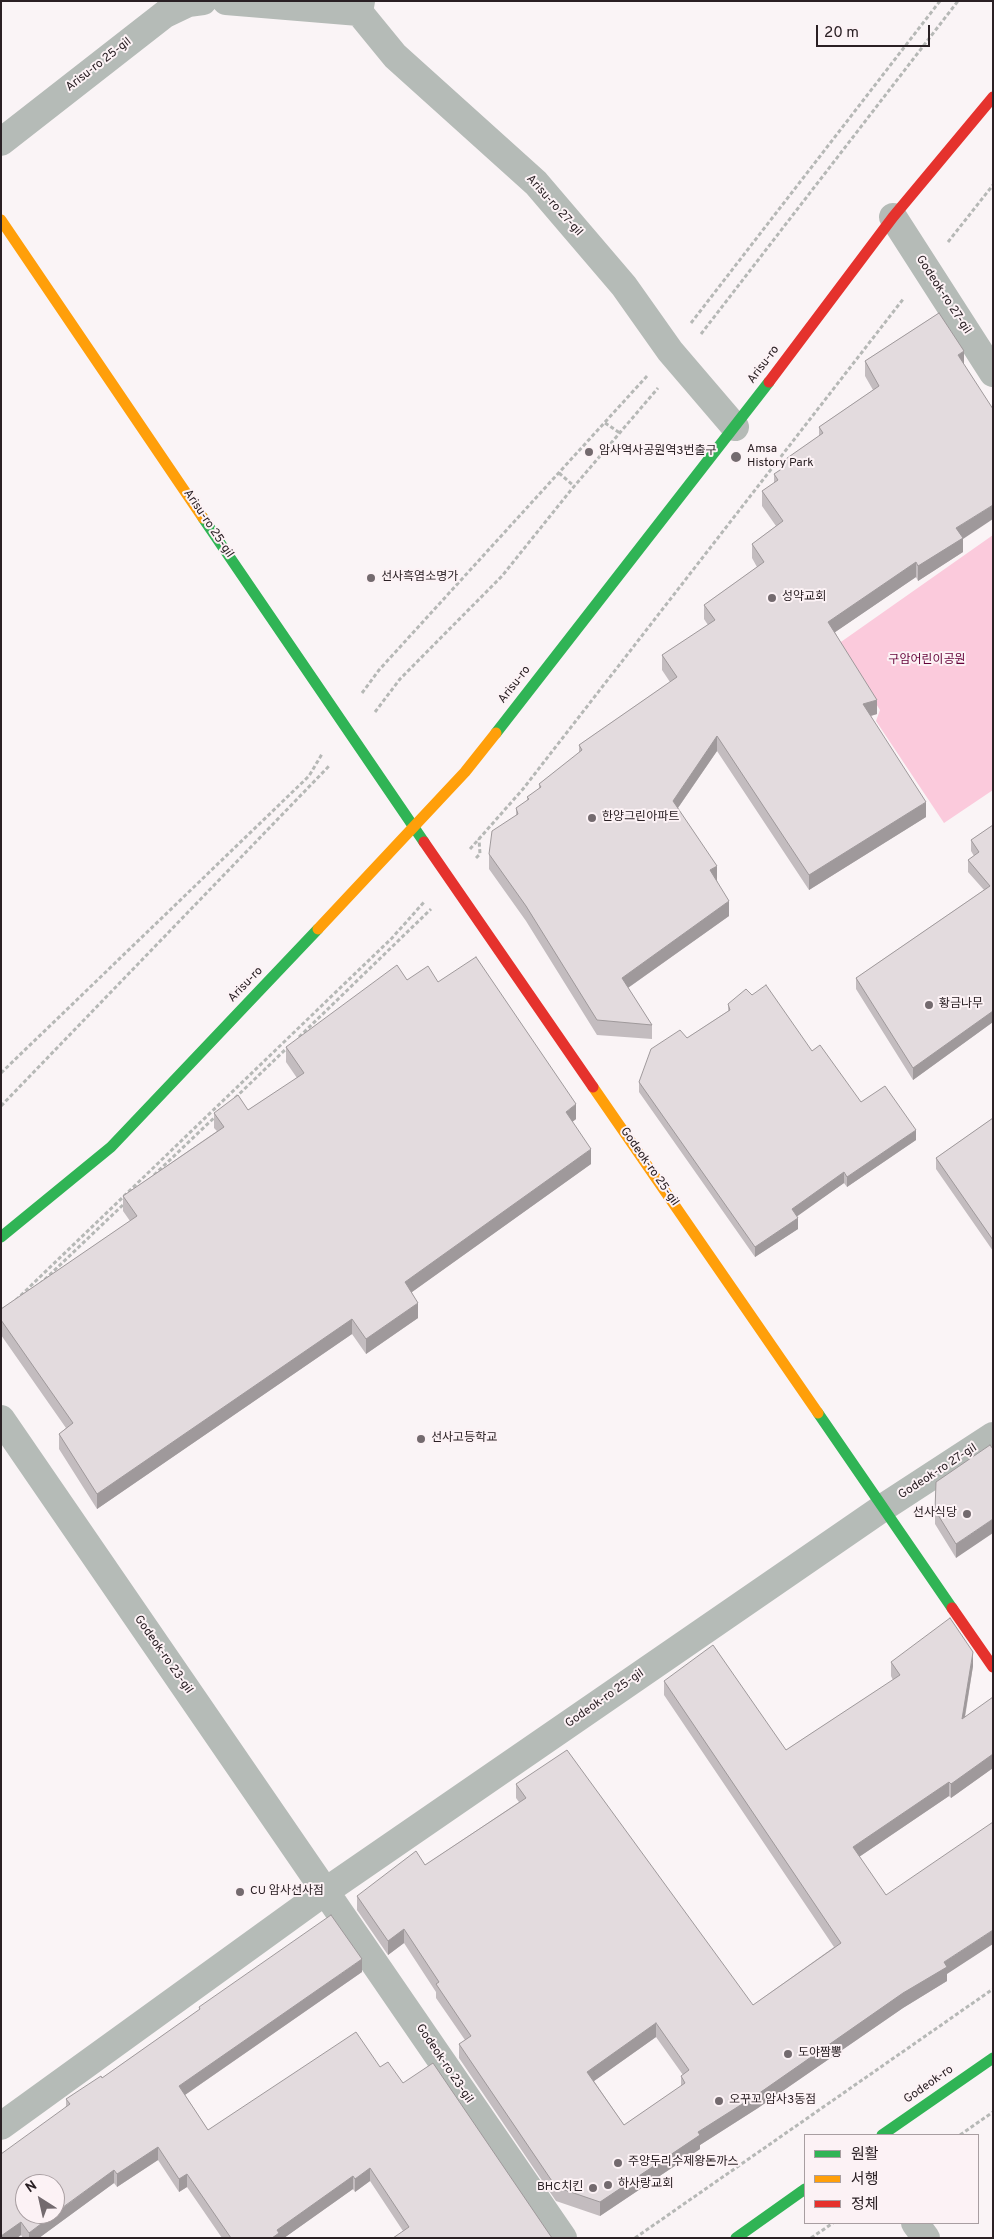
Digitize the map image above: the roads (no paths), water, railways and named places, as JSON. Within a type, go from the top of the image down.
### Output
[{"type":"street","name":"Arisu-ro 25-gil","points":[[1,142],[165,14],[188,3],[204,1]]},
{"type":"street","points":[[226,1],[360,7]]},
{"type":"street","name":"Arisu-ro 27-gil","points":[[360,7],[395,56],[536,184],[624,286],[674,356],[735,427]]},
{"type":"street","name":"Arisu-ro","points":[[1,1237],[111,1147],[415,827],[480,752],[735,427],[893,217],[993,97]]},
{"type":"street","name":"Godeok-ro 27-gil","points":[[893,217],[993,373]]},
{"type":"street","name":"Arisu-ro 25-gil","points":[[1,220],[415,827]]},
{"type":"street","name":"Godeok-ro 25-gil","points":[[415,827],[993,1667]]},
{"type":"street","name":"Godeok-ro 23-gil","points":[[1,1419],[563,2238]]},
{"type":"street","name":"Godeok-ro 27-gil","points":[[884,1507],[993,1436]]},
{"type":"street","name":"Godeok-ro 25-gil","points":[[326,1891],[884,1507]]},
{"type":"street","points":[[1,2126],[326,1891]]},
{"type":"street","name":"Godeok-ro","points":[[883,2134],[993,2058]]},
{"type":"street","points":[[736,2238],[804,2190]]},
{"type":"street","points":[[916,2224],[926,2238]]},
{"type":"place","name":"암사역사공원역3번출구","points":[[589,452]]},
{"type":"place","name":"Amsa History Park","points":[[736,457]]},
{"type":"place","name":"선사흑염소명가","points":[[371,578]]},
{"type":"place","name":"성약교회","points":[[772,598]]},
{"type":"place","name":"한양그린아파트","points":[[592,818]]},
{"type":"place","name":"황금나무","points":[[929,1005]]},
{"type":"place","name":"선사고등학교","points":[[421,1439]]},
{"type":"place","name":"선사식당","points":[[967,1514]]},
{"type":"place","name":"CU 암사선사점","points":[[240,1892]]},
{"type":"place","name":"도야짬뽕","points":[[788,2054]]},
{"type":"place","name":"오꾸꼬 암사3동점","points":[[719,2101]]},
{"type":"place","name":"주양두리수제왕돈까스","points":[[618,2163]]},
{"type":"place","name":"하사랑교회","points":[[608,2185]]},
{"type":"place","name":"BHC치킨","points":[[593,2188]]},
{"type":"park label","name":"구암어린이공원","points":[[927,661]]}]
